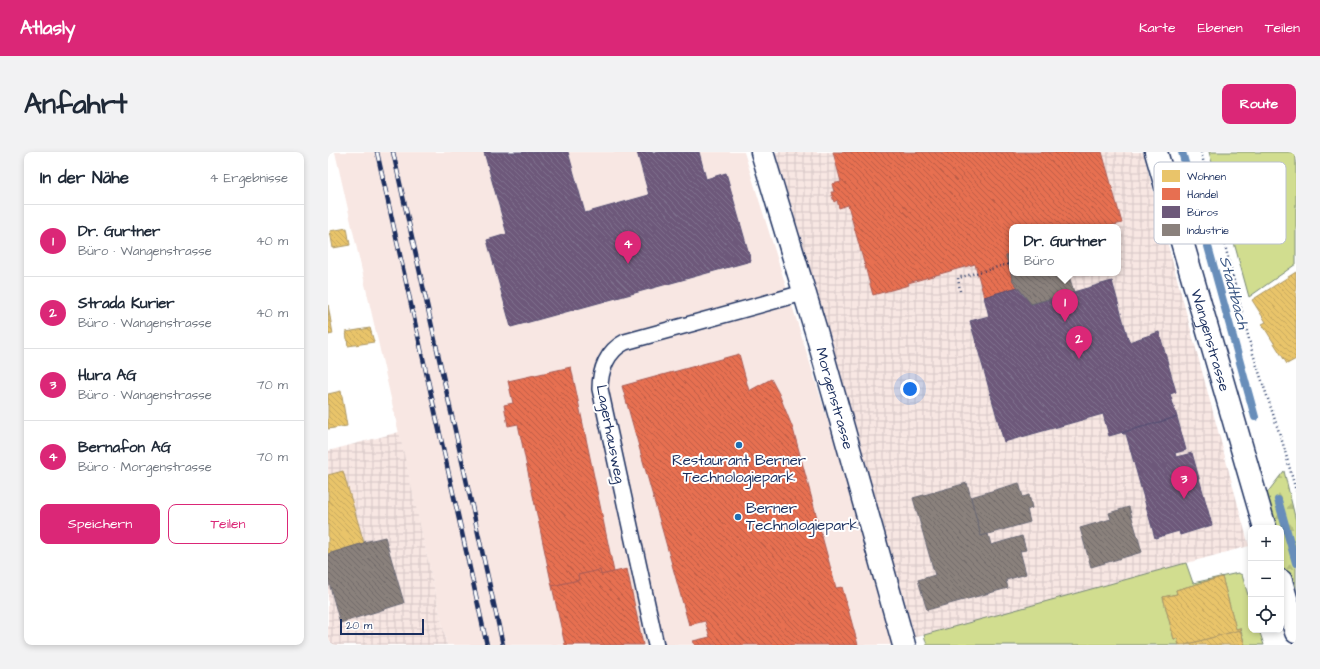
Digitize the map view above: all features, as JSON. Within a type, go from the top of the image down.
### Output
[{"type":"street","name":"Morgenstrasse","points":[[762,152],[816,331],[904,645]]},
{"type":"street","name":"Wangenstrasse","points":[[1156,152],[1159,162]]},
{"type":"street","name":"Wangenstrasse","points":[[1183,244],[1264,525]]},
{"type":"street","points":[[1284,591],[1296,632]]},
{"type":"lane","name":"Lagerhausweg","points":[[656,645],[600,389],[600,379],[606,361],[617,346],[624,342],[803,292]]},
{"type":"path","points":[[1201,152],[1204,162]]},
{"type":"path","points":[[1225,244],[1252,351],[1283,444],[1296,491]]},
{"type":"path","points":[[960,291],[958,278],[1009,264]]},
{"type":"shaded area","points":[[335,152],[744,152],[898,645],[447,645]]},
{"type":"shaded area","points":[[773,152],[1143,152],[1154,193],[1154,244],[1168,244],[1248,546],[910,639]]},
{"type":"shaded area","points":[[399,432],[447,645],[328,645],[328,451]]},
{"type":"green space","points":[[1209,152],[1296,152],[1296,264],[1249,297],[1234,244],[1286,244],[1286,162],[1212,162]]},
{"type":"green space","points":[[1284,471],[1296,521],[1296,617],[1284,579],[1284,525],[1267,525],[1260,502]]},
{"type":"green space","points":[[1186,563],[1193,583],[1238,573],[1242,575],[1248,595],[1248,633],[1260,633],[1264,645],[1245,645],[1240,628],[1236,629],[1222,577],[1176,590],[1177,594],[1163,597],[1174,639],[1177,638],[1179,645],[927,645],[924,635]]},
{"type":"building: Wohnen","points":[[347,228],[350,245],[333,248],[330,231]]},
{"type":"building: Wohnen","points":[[1296,272],[1296,359],[1287,364],[1262,324],[1266,322],[1252,300]]},
{"type":"building: Wohnen","points":[[328,305],[333,334],[328,335]]},
{"type":"building: Wohnen","points":[[370,328],[374,342],[348,346],[346,332]]},
{"type":"building: Wohnen","points":[[341,391],[347,426],[328,429],[328,394]]},
{"type":"building: Wohnen","points":[[343,471],[364,543],[328,554],[328,475]]},
{"type":"building: Wohnen","points":[[1222,577],[1236,629],[1240,628],[1240,630],[1185,645],[1179,645],[1177,638],[1174,639],[1163,597],[1177,594],[1176,590]]},
{"type":"building: Wohnen","points":[[1240,630],[1245,645],[1185,645]]},
{"type":"building: Handel","points":[[833,152],[1102,152],[1122,223],[1009,224],[1009,255],[1006,256],[1009,267],[1009,276],[1012,276],[1013,281],[1018,287],[984,297],[975,264],[908,283],[909,285],[873,295],[848,205],[839,208],[837,200],[834,202],[831,192],[834,192],[832,184],[841,182]]},
{"type":"building: Handel","name":"Berner Technologiepark","points":[[739,354],[749,391],[771,379],[779,394],[793,429],[836,588],[842,587],[858,645],[695,645],[693,641],[710,637],[705,621],[689,625],[622,386]]},
{"type":"building: Handel","points":[[571,367],[614,572],[601,575],[600,570],[578,575],[579,580],[552,586],[518,424],[508,426],[504,405],[513,403],[508,381]]},
{"type":"building: Handel","points":[[627,569],[643,645],[565,645],[552,586],[579,580],[578,575],[600,570],[601,575]]},
{"type":"building: Büros","points":[[484,152],[568,152],[585,213],[649,195],[637,152],[699,152],[706,179],[726,173],[751,261],[511,327],[487,240],[507,234]]},
{"type":"building: Büros","points":[[1112,281],[1129,342],[1159,332],[1176,392],[1170,394],[1177,417],[1109,436],[1103,414],[1004,442],[970,321],[989,316],[984,297],[1018,287],[1031,304]]},
{"type":"building: Büros","points":[[1177,417],[1186,450],[1175,453],[1176,457],[1192,453],[1212,525],[1180,535],[1179,531],[1155,538],[1126,434],[1122,433]]},
{"type":"building: Industrie","points":[[1009,255],[1009,267],[1006,256]]},
{"type":"building: Industrie","points":[[1012,276],[1069,276],[1074,292],[1031,304],[1013,281]]},
{"type":"building: Industrie","points":[[967,483],[981,536],[988,534],[991,545],[1022,536],[1026,550],[1020,551],[1026,574],[1006,580],[1008,588],[927,610],[918,580],[935,575],[913,498]]},
{"type":"building: Industrie","points":[[1019,483],[1023,497],[1029,495],[1032,508],[1027,510],[1030,522],[981,536],[971,497]]},
{"type":"building: Industrie","points":[[1129,507],[1142,552],[1091,567],[1080,528],[1111,519],[1109,513]]},
{"type":"building: Industrie","points":[[385,537],[404,603],[340,623],[328,579],[328,554],[364,542]]},
{"type":"waterway","name":"Stadtbach","points":[[1182,152],[1185,162]]},
{"type":"waterway","name":"Stadtbach","points":[[1207,244],[1255,417]]},
{"type":"waterway","name":"Stadtbach","points":[[1278,500],[1296,563]]},
{"type":"railway","points":[[377,152],[487,645]]},
{"type":"railway","points":[[393,152],[503,645]]},
{"type":"place","name":"Bernafon AG","points":[[628,264]]},
{"type":"place","name":"Dr. Gurtner","points":[[1065,322]]},
{"type":"place","name":"Strada Kurier","points":[[1079,359]]},
{"type":"place","name":"Restaurant Berner Technologiepark","points":[[739,445]]},
{"type":"place","name":"Hura AG","points":[[1184,499]]},
{"type":"place","name":"Berner Technologiepark","points":[[738,517]]}]
